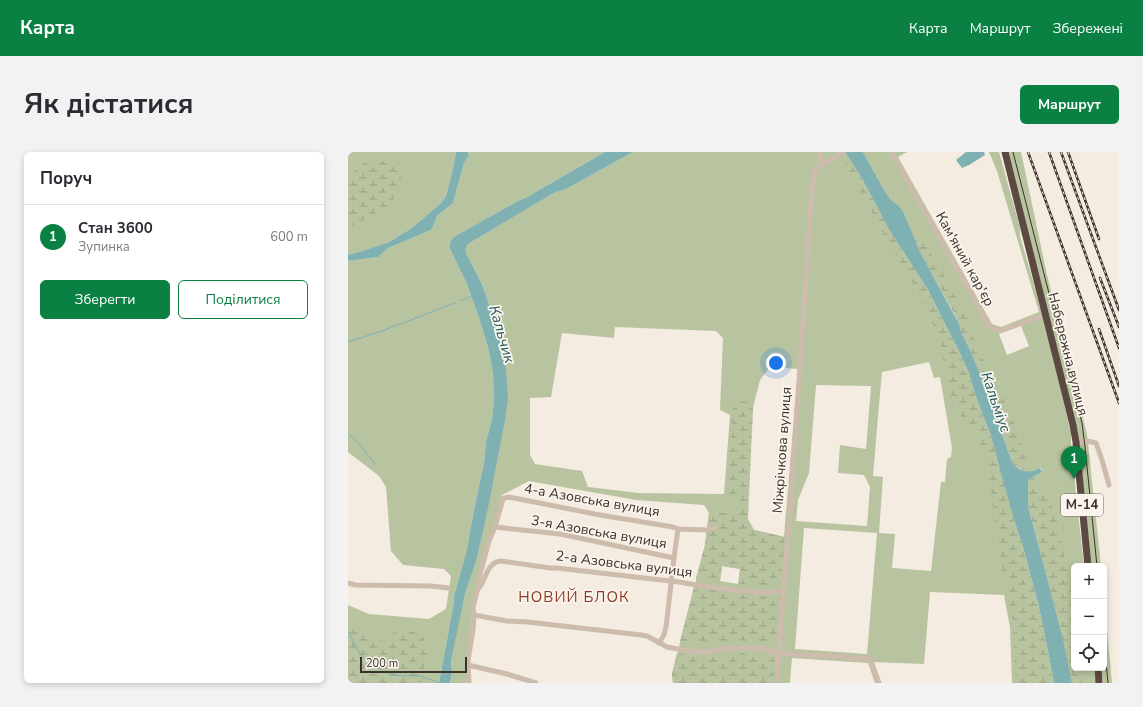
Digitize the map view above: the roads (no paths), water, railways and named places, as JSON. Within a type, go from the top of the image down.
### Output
[{"type":"highway","name":"Набережна вулиця","points":[[1005,152],[1076,442],[1088,563]]},
{"type":"highway","points":[[1098,671],[1100,683]]},
{"type":"street","points":[[819,152],[822,164],[843,152]]},
{"type":"street","name":"Кам'яний кар'єр","points":[[891,152],[991,328],[999,331],[1045,315]]},
{"type":"street","name":"Міжрічкова вулиця","points":[[776,683],[789,528],[812,188],[815,169],[822,164]]},
{"type":"street","points":[[1076,442],[1096,443],[1109,485]]},
{"type":"street","name":"4-а Азовська вулиця","points":[[495,527],[503,499],[506,497],[678,529],[707,530],[716,527]]},
{"type":"street","points":[[469,683],[468,651],[473,630],[473,607],[489,541],[495,527]]},
{"type":"street","name":"3-я Азовська вулиця","points":[[495,527],[560,534],[674,558],[666,627],[664,635],[659,643]]},
{"type":"street","points":[[674,558],[678,529]]},
{"type":"street","name":"2-а Азовська вулиця","points":[[478,588],[490,566],[494,562],[499,561],[756,592],[783,592]]},
{"type":"street","points":[[348,583],[355,585],[431,586],[448,588]]},
{"type":"street","points":[[474,615],[507,621],[641,635],[647,636],[667,647],[697,651],[740,647],[760,648],[778,653],[870,659],[879,683]]},
{"type":"street","points":[[468,665],[507,674],[536,683]]},
{"type":"water","points":[[456,152],[468,152],[469,155],[464,163],[453,203],[437,216],[431,230],[388,248],[378,257],[348,261],[348,255],[389,242],[412,228],[441,203],[446,196]]},
{"type":"water","points":[[605,152],[633,152],[568,188],[554,193],[471,242],[466,247],[466,253],[482,284],[497,328],[506,370],[508,398],[486,519],[476,562],[465,594],[451,661],[452,672],[450,683],[439,683],[454,596],[467,549],[484,463],[486,442],[492,419],[494,400],[493,374],[489,351],[467,284],[450,249],[450,244],[453,238],[459,234]]},
{"type":"water","points":[[845,152],[863,152],[891,200],[903,211],[920,252],[958,322],[988,393],[1013,465],[1030,472],[1040,468],[1042,472],[1028,480],[1028,506],[1063,639],[1072,683],[1054,683],[1038,603],[1025,554],[990,433],[976,397],[969,373],[928,290],[889,229],[860,175]]},
{"type":"water","points":[[966,152],[984,152],[985,155],[962,168],[956,160]]},
{"type":"waterway","points":[[460,301],[472,296]]},
{"type":"waterway","points":[[348,342],[382,331],[455,303]]},
{"type":"waterway","points":[[348,433],[375,464]]},
{"type":"waterway","points":[[348,631],[357,649],[368,662],[377,668],[393,674],[419,676],[440,683]]},
{"type":"tram line","points":[[1013,152],[1082,423],[1097,563]]},
{"type":"tram line","points":[[1107,671],[1108,683]]},
{"type":"railway","points":[[1028,152],[1119,403]]},
{"type":"railway","points":[[1049,152],[1119,348]]},
{"type":"railway","points":[[1061,152],[1119,310]]},
{"type":"railway","points":[[1068,152],[1099,239]]},
{"type":"railway","points":[[1100,278],[1119,327]]},
{"type":"railway","points":[[1099,329],[1119,386]]},
{"type":"place","name":"Стан 3600","points":[[1074,479]]},
{"type":"district","name":"НОВИЙ БЛОК","points":[[574,597]]},
{"type":"water label","name":"Кальчик","points":[[502,334]]},
{"type":"water label","name":"Кальміус","points":[[996,402]]}]
